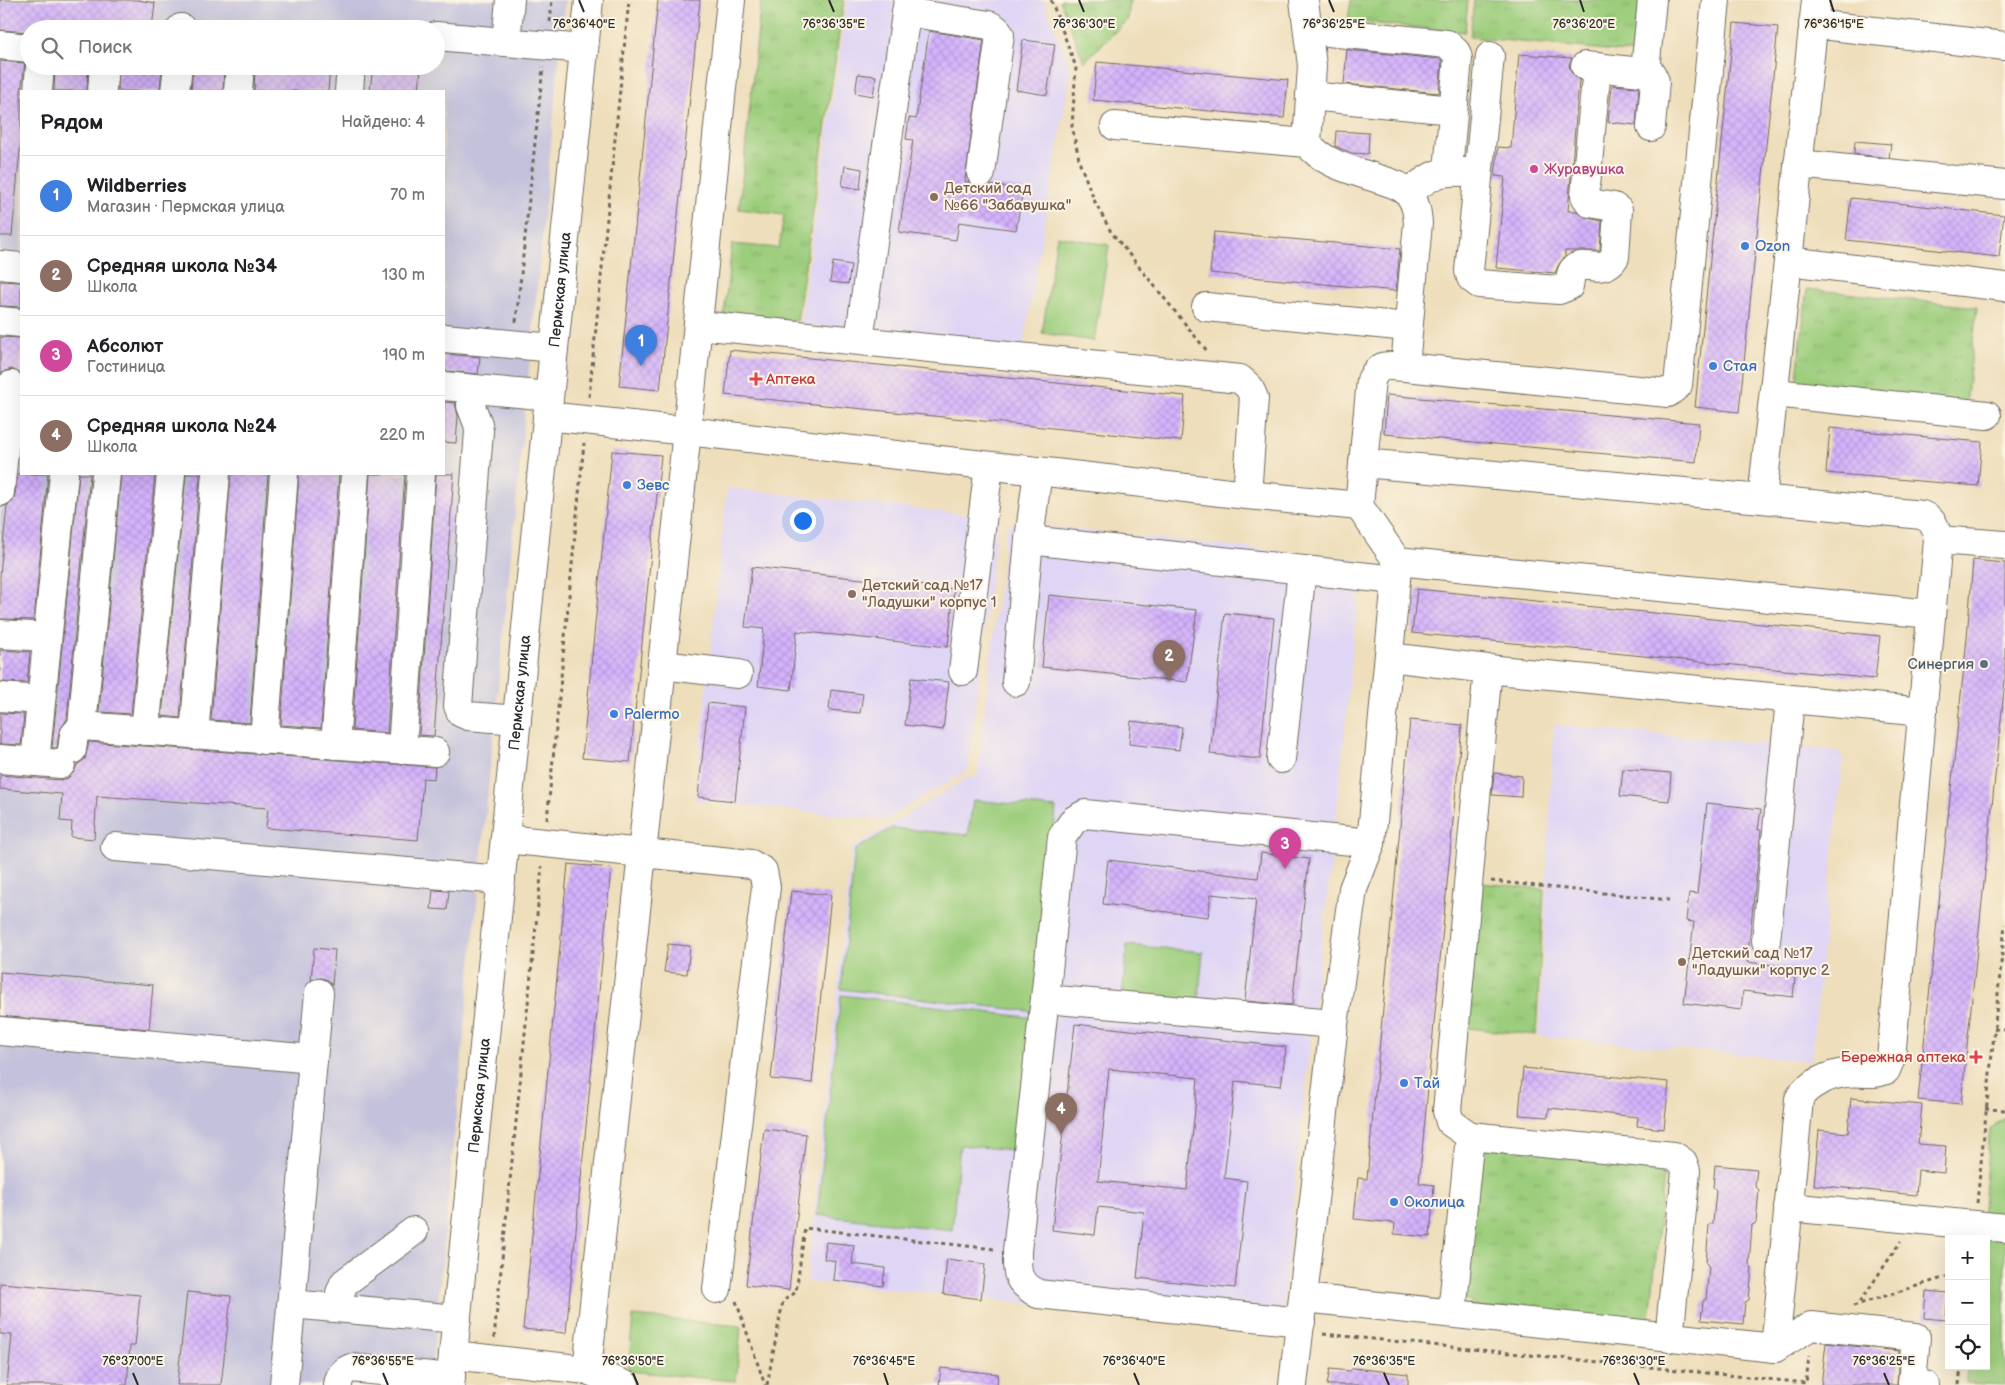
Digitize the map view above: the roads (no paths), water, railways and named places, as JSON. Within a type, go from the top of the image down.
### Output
[{"type":"street","points":[[506,42],[510,0]]},
{"type":"street","name":"Пермская улица","points":[[451,1373],[588,0]]},
{"type":"street","points":[[587,1370],[731,0]]},
{"type":"street","points":[[1304,0],[1312,66],[1306,128],[1307,143],[1314,152],[1326,160],[1395,184],[1408,193],[1416,208],[1418,223],[1405,367]]},
{"type":"street","points":[[1645,72],[1652,0]]},
{"type":"street","points":[[1293,1385],[1334,1024],[1353,889],[1371,843],[1396,570],[1359,506],[1371,380],[1375,370],[1384,366],[1668,393],[1678,385],[1716,0]]},
{"type":"street","points":[[858,340],[907,6],[989,25],[996,29],[1000,35],[981,173]]},
{"type":"street","points":[[1762,499],[1815,12],[2005,46]]},
{"type":"street","points":[[1308,30],[1447,44],[1451,46],[1458,58],[1448,170]]},
{"type":"street","points":[[445,37],[584,49]]},
{"type":"street","points":[[0,45],[20,47]]},
{"type":"street","points":[[1490,56],[1469,271],[1470,278],[1474,282],[1479,284],[1559,290],[1569,286],[1571,274],[1577,267],[1603,267],[1612,262],[1615,257],[1618,210],[1614,207],[1590,203],[1585,196],[1591,67],[1651,74],[1655,81],[1651,127]]},
{"type":"street","points":[[38,90],[39,75]]},
{"type":"street","points":[[102,90],[103,75]]},
{"type":"street","points":[[175,90],[177,75]]},
{"type":"street","points":[[238,90],[239,75]]},
{"type":"street","points":[[349,90],[350,75]]},
{"type":"street","points":[[1310,96],[1453,110]]},
{"type":"street","points":[[1115,126],[1307,143]]},
{"type":"street","points":[[1798,164],[2005,185]]},
{"type":"street","points":[[1408,193],[1431,176],[1448,170],[1479,173]]},
{"type":"street","points":[[1788,261],[2005,287]]},
{"type":"street","points":[[0,265],[20,267]]},
{"type":"street","points":[[1206,307],[1408,327]]},
{"type":"street","points":[[0,321],[20,323]]},
{"type":"street","points":[[698,325],[1240,380],[1249,387],[1254,398],[1247,495]]},
{"type":"street","points":[[445,338],[554,348]]},
{"type":"street","points":[[0,492],[11,385]]},
{"type":"street","points":[[445,386],[471,388],[548,406],[586,420],[1359,506]]},
{"type":"street","points":[[471,388],[471,406],[479,431],[458,706],[461,712],[468,716],[517,720]]},
{"type":"street","points":[[1774,393],[1987,415]]},
{"type":"street","points":[[1363,463],[1922,515],[1929,518],[1937,530],[1938,540],[1891,1058],[1886,1070],[1875,1074],[1847,1072],[1837,1074],[1808,1087],[1802,1092],[1799,1100],[1775,1348]]},
{"type":"street","points":[[963,671],[989,466]]},
{"type":"street","points":[[1016,682],[1029,540],[1038,471]]},
{"type":"street","points":[[63,750],[41,700],[64,475]]},
{"type":"street","points":[[63,750],[106,475]]},
{"type":"street","points":[[146,731],[171,475]]},
{"type":"street","points":[[194,735],[216,475]]},
{"type":"street","points":[[264,740],[284,475]]},
{"type":"street","points":[[335,745],[355,475]]},
{"type":"street","points":[[402,749],[421,475]]},
{"type":"street","points":[[1029,540],[1302,570],[1396,570],[1931,614]]},
{"type":"street","points":[[1938,540],[2005,545]]},
{"type":"street","points":[[1281,758],[1302,570]]},
{"type":"street","points":[[0,634],[47,637]]},
{"type":"street","points":[[1389,657],[1488,669],[1923,712]]},
{"type":"street","points":[[662,665],[738,674]]},
{"type":"street","points":[[1488,669],[1447,1111],[1450,1122],[1470,1136],[1674,1156],[1683,1162],[1686,1170],[1668,1338]]},
{"type":"street","points":[[0,696],[41,700]]},
{"type":"street","points":[[1766,941],[1790,700]]},
{"type":"street","points":[[0,759],[63,750],[146,731],[435,752]]},
{"type":"street","points":[[1371,843],[1085,814],[1074,820],[1062,837],[1017,1251],[1017,1270],[1024,1285],[1038,1294],[1301,1317],[1452,1313],[1668,1338],[1775,1348],[1811,1326],[1916,1337],[1912,1383],[1925,1385]]},
{"type":"street","points":[[505,839],[751,864],[763,871],[766,887],[717,1289]]},
{"type":"street","points":[[115,847],[501,880]]},
{"type":"street","points":[[284,1385],[319,994]]},
{"type":"street","points":[[1045,999],[1334,1024]]},
{"type":"street","points":[[0,1031],[313,1059]]},
{"type":"street","points":[[1452,1313],[1470,1136]]},
{"type":"street","points":[[1788,1207],[2005,1228]]},
{"type":"street","points":[[338,1308],[340,1292],[344,1284],[414,1231]]},
{"type":"street","points":[[291,1304],[457,1320]]},
{"type":"street","points":[[338,1385],[340,1376],[344,1371],[351,1368],[378,1378],[451,1373],[492,1359],[587,1370],[626,1385]]},
{"type":"place","name":"Журавушка","points":[[1534,169]]},
{"type":"place","name":"Детский сад №66 \"Забавушка\"","points":[[934,197]]},
{"type":"place","name":"Ozon","points":[[1745,246]]},
{"type":"place","name":"Wildberries","points":[[641,366]]},
{"type":"place","name":"Стая","points":[[1713,366]]},
{"type":"place","name":"Аптека","points":[[756,379]]},
{"type":"place","name":"Зевс","points":[[627,485]]},
{"type":"place","name":"Детский сад №17 \"Ладушки\" корпус 1","points":[[852,594]]},
{"type":"place","name":"Синергия","points":[[1984,664]]},
{"type":"place","name":"Средняя школа №34","points":[[1169,681]]},
{"type":"place","name":"Palermo","points":[[614,714]]},
{"type":"place","name":"Абсолют","points":[[1285,869]]},
{"type":"place","name":"Детский сад №17 \"Ладушки\" корпус 2","points":[[1682,962]]},
{"type":"place","name":"Бережная аптека","points":[[1976,1057]]},
{"type":"place","name":"Тай","points":[[1404,1083]]},
{"type":"place","name":"Средняя школа №24","points":[[1061,1134]]},
{"type":"place","name":"Околица","points":[[1394,1202]]}]
